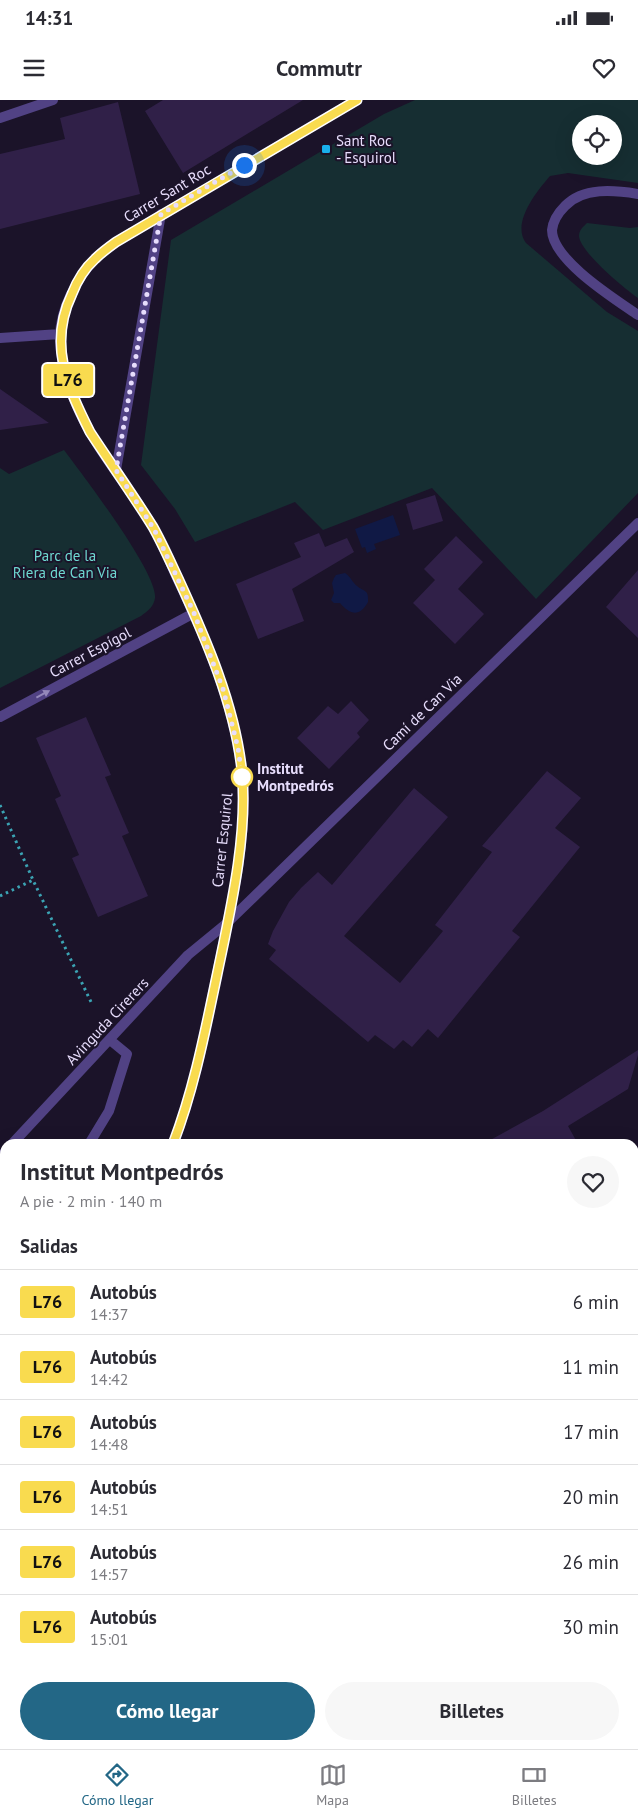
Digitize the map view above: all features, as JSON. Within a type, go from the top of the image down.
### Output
[{"type":"street","points":[[0,118],[53,100]]},
{"type":"street","name":"Carrer Sant Roc","points":[[60,334],[66,306],[77,282],[94,259],[116,242],[161,214],[357,100]]},
{"type":"street","points":[[638,194],[612,191],[584,194],[571,200],[563,208],[556,218],[552,230],[555,243],[566,258],[600,288],[638,315]]},
{"type":"street","points":[[116,470],[161,214]]},
{"type":"street","points":[[0,338],[60,334]]},
{"type":"street","name":"Carrer Esquirol","points":[[60,334],[64,371],[74,400],[90,432],[154,529],[194,613],[223,689],[238,748],[242,773],[243,811],[240,845],[227,923],[195,1078],[175,1139]]},
{"type":"street","name":"Camí de Can Via","points":[[227,923],[638,523]]},
{"type":"street","name":"Carrer Espígol","points":[[0,717],[194,613]]},
{"type":"street","name":"Avinguda Cirerers","points":[[17,1139],[188,955],[227,923]]},
{"type":"street","points":[[93,1139],[108,1111],[127,1054],[110,1040]]},
{"type":"path","points":[[0,805],[91,1002]]},
{"type":"path","points":[[0,896],[33,880]]},
{"type":"green space","points":[[415,100],[638,100],[638,183],[568,173],[550,176],[528,208],[522,226],[522,235],[526,243],[607,312],[638,331],[638,493],[536,599],[432,488],[323,530],[295,502],[195,542],[175,509],[141,465],[171,240],[384,114]]},
{"type":"green space","points":[[587,223],[630,228],[638,227],[638,298],[604,270],[581,243],[580,230]]},
{"type":"green space","name":"Parc de la Riera de Can Via","points":[[64,450],[117,524],[145,568],[153,585],[155,598],[150,608],[141,616],[0,688],[0,468],[9,474]]},
{"type":"shaded area","points":[[393,515],[400,535],[374,544],[376,549],[367,553],[365,547],[362,548],[355,529]]},
{"type":"shaded area","points":[[345,573],[355,584],[366,591],[368,595],[368,602],[365,607],[355,613],[347,610],[340,603],[334,603],[331,600],[334,593],[332,583],[334,578],[336,575]]},
{"type":"building","points":[[163,100],[303,100],[183,173],[145,111]]},
{"type":"building","points":[[118,102],[140,194],[0,229],[0,154],[65,139],[60,118]]},
{"type":"building","points":[[0,389],[49,423],[0,430]]},
{"type":"building","points":[[435,495],[443,521],[413,530],[406,504]]},
{"type":"building","points":[[319,533],[325,547],[347,538],[354,552],[292,589],[304,621],[258,639],[236,584],[301,557],[294,543]]},
{"type":"building","points":[[456,536],[483,562],[458,589],[484,614],[455,644],[413,603],[435,580],[424,569]]},
{"type":"building","points":[[638,570],[638,638],[606,607]]},
{"type":"building","points":[[351,701],[369,720],[357,733],[360,737],[329,769],[297,738],[328,706],[338,714]]},
{"type":"building","points":[[86,717],[111,775],[105,777],[129,833],[122,836],[148,896],[98,917],[72,858],[79,855],[55,799],[61,796],[36,738]]},
{"type":"building","points":[[547,771],[581,798],[555,828],[580,847],[512,931],[520,937],[438,1038],[428,1029],[412,1047],[403,1040],[394,1049],[375,1035],[368,1042],[269,959],[276,950],[268,944],[289,902],[318,872],[332,885],[414,788],[448,817],[344,936],[400,983],[443,931],[435,925],[492,852],[482,846]]},
{"type":"building","points":[[638,1050],[628,1089],[568,1126],[575,1139],[492,1139],[543,1111]]},
{"type":"bus line","name":"L76","points":[[175,1139],[195,1078],[225,937],[238,862],[243,811],[242,773],[232,720],[223,689],[194,613],[154,529],[90,432],[74,400],[64,371],[60,334],[66,306],[77,282],[94,259],[116,242],[161,214],[357,100]]},
{"type":"place","name":"Sant Roc - Esquirol","points":[[326,149]]},
{"type":"place","name":"Institut Montpedrós","points":[[242,777]]},
{"type":"route","points":[[242,777],[232,720],[223,689],[194,613],[154,529],[116,470],[161,214],[244,165]]}]
